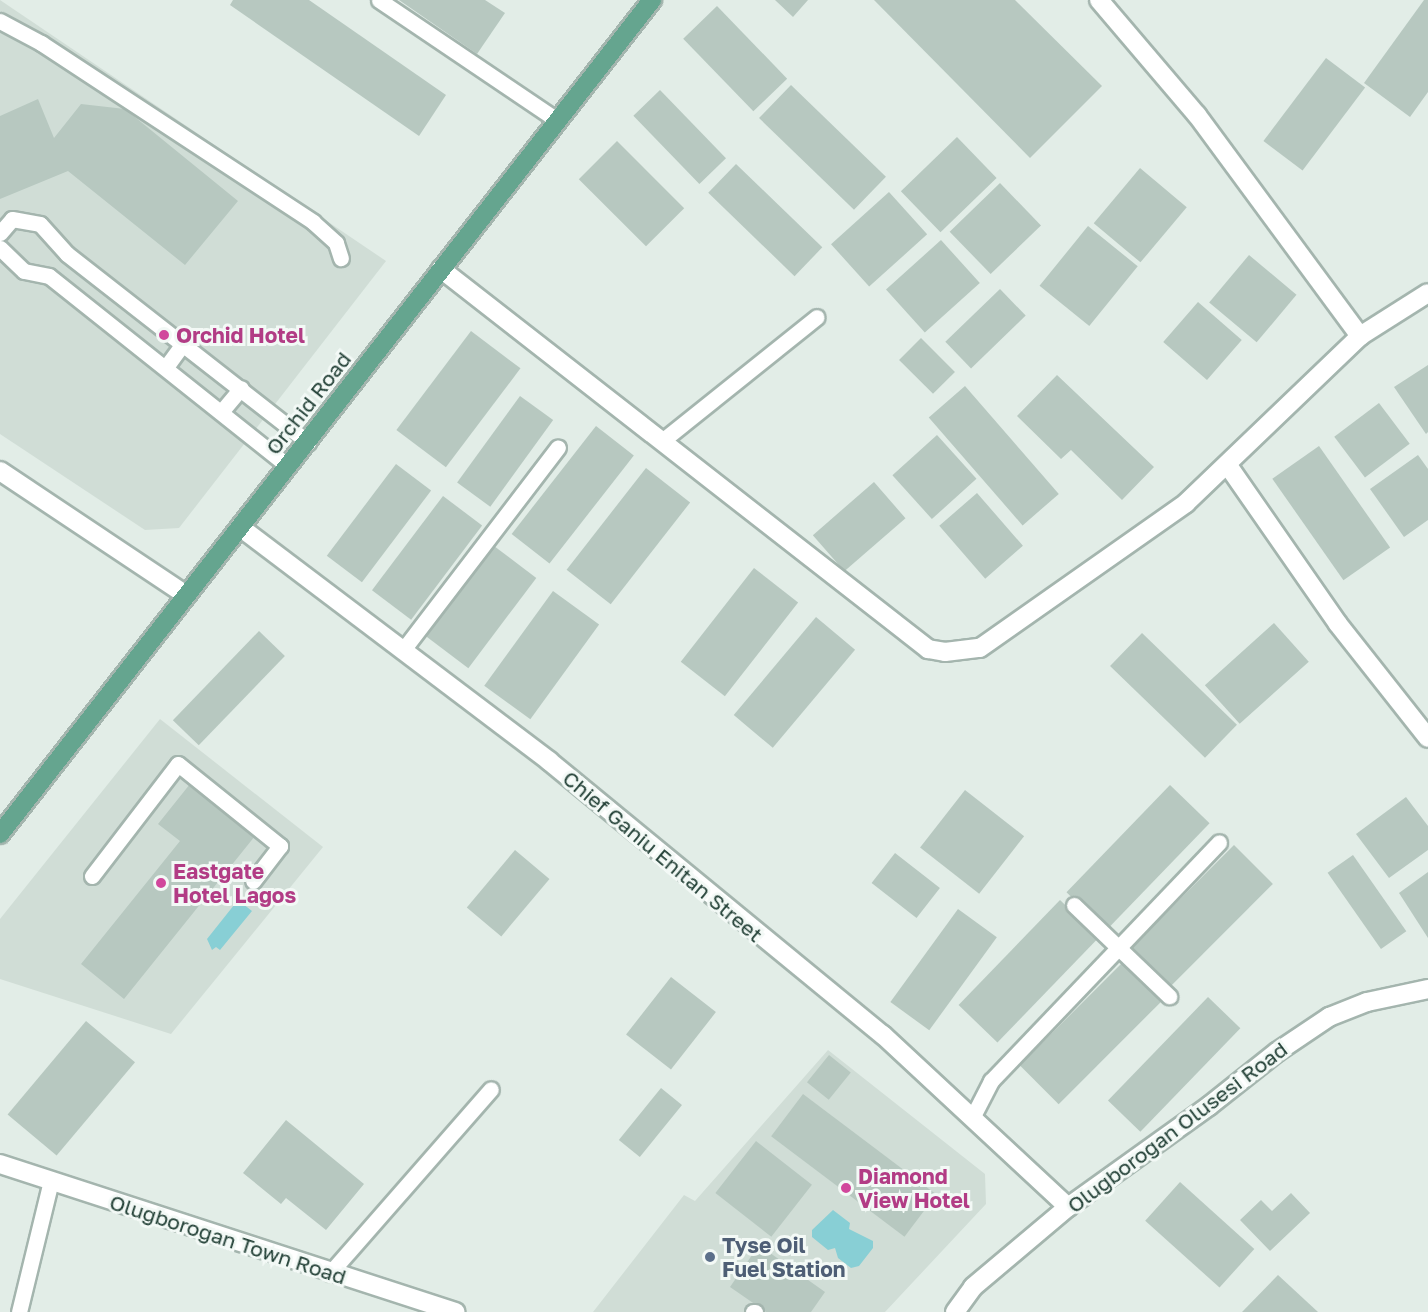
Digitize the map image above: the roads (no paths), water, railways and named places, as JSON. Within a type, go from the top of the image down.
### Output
[{"type":"main road","name":"Orchid Road","points":[[0,834],[652,0]]},
{"type":"street","points":[[1099,0],[1197,115],[1360,336]]},
{"type":"street","points":[[441,269],[928,649],[945,652],[980,648],[1186,503],[1229,466],[1360,336],[1428,292]]},
{"type":"street","points":[[1229,466],[1338,624],[1428,738]]},
{"type":"street","points":[[0,471],[186,594]]},
{"type":"street","name":"Chief Ganiu Enitan Street","points":[[240,527],[549,761],[883,1035],[1068,1207]]},
{"type":"street","name":"Olugborogan Olusesi Road","points":[[954,1312],[973,1287],[1068,1207],[1329,1017],[1367,1002],[1428,989]]},
{"type":"street","name":"Olugborogan Town Road","points":[[0,1164],[330,1273],[456,1312]]},
{"type":"lane","points":[[379,0],[557,120]]},
{"type":"lane","points":[[0,21],[41,43],[320,227],[341,249],[341,258]]},
{"type":"lane","points":[[0,233],[12,219],[40,224],[67,254],[308,442]]},
{"type":"lane","points":[[0,249],[24,271],[49,276],[288,466]]},
{"type":"lane","points":[[662,441],[817,317]]},
{"type":"lane","points":[[166,367],[183,344]]},
{"type":"lane","points":[[221,412],[241,388]]},
{"type":"lane","points":[[403,650],[558,447]]},
{"type":"lane","points":[[92,876],[178,764],[280,846],[253,881]]},
{"type":"lane","points":[[972,1118],[991,1081],[1219,842]]},
{"type":"lane","points":[[1074,905],[1169,996]]},
{"type":"lane","points":[[330,1273],[491,1089]]},
{"type":"lane","points":[[19,1312],[51,1181]]},
{"type":"water","points":[[238,900],[252,911],[220,950],[216,947],[212,950],[207,939]]},
{"type":"water","points":[[833,1210],[850,1223],[849,1229],[873,1241],[873,1248],[859,1266],[851,1268],[838,1258],[835,1248],[828,1250],[812,1237],[812,1230]]},
{"type":"place","name":"Orchid Hotel","points":[[164,335]]},
{"type":"place","name":"Eastgate Hotel Lagos","points":[[161,883]]},
{"type":"place","name":"Diamond View Hotel","points":[[846,1188]]},
{"type":"place","name":"Tyse Oil Fuel Station","points":[[710,1257]]}]
